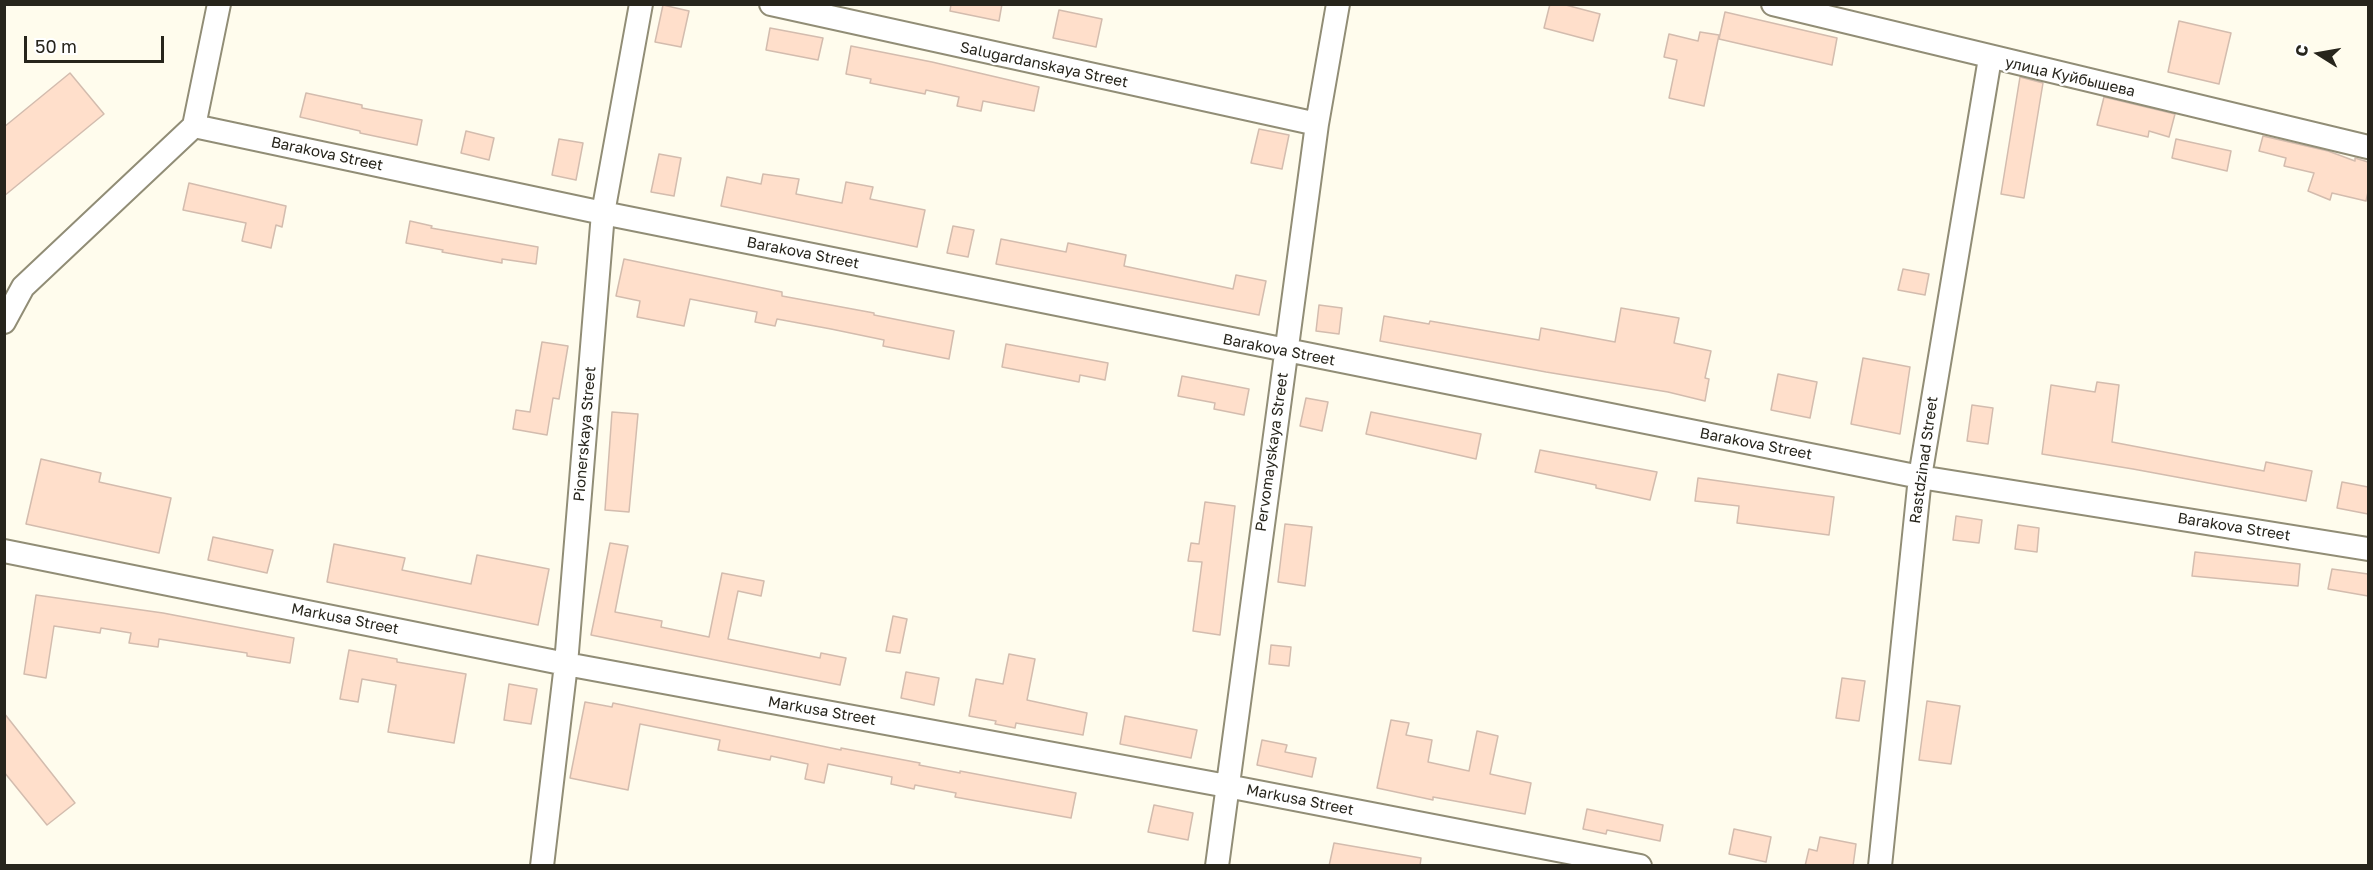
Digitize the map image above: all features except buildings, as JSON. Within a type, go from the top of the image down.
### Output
[{"type":"street","points":[[4,322],[23,287],[194,126],[219,4]]},
{"type":"street","name":"Pionerskaya Street","points":[[542,866],[566,664],[603,213],[640,4]]},
{"type":"street","name":"Salugardanskaya Street","points":[[771,4],[1317,124]]},
{"type":"street","name":"Pervomayskaya Street","points":[[1217,866],[1317,124],[1338,4]]},
{"type":"street","name":"улица Куйбышева","points":[[1773,4],[2368,147]]},
{"type":"street","name":"Rastdzinad Street","points":[[1880,866],[1920,477],[1990,58]]},
{"type":"street","name":"Barakova Street","points":[[194,126],[603,213],[1920,477],[2368,549]]},
{"type":"street","name":"Markusa Street","points":[[4,551],[566,664],[1227,786],[1640,866]]}]
